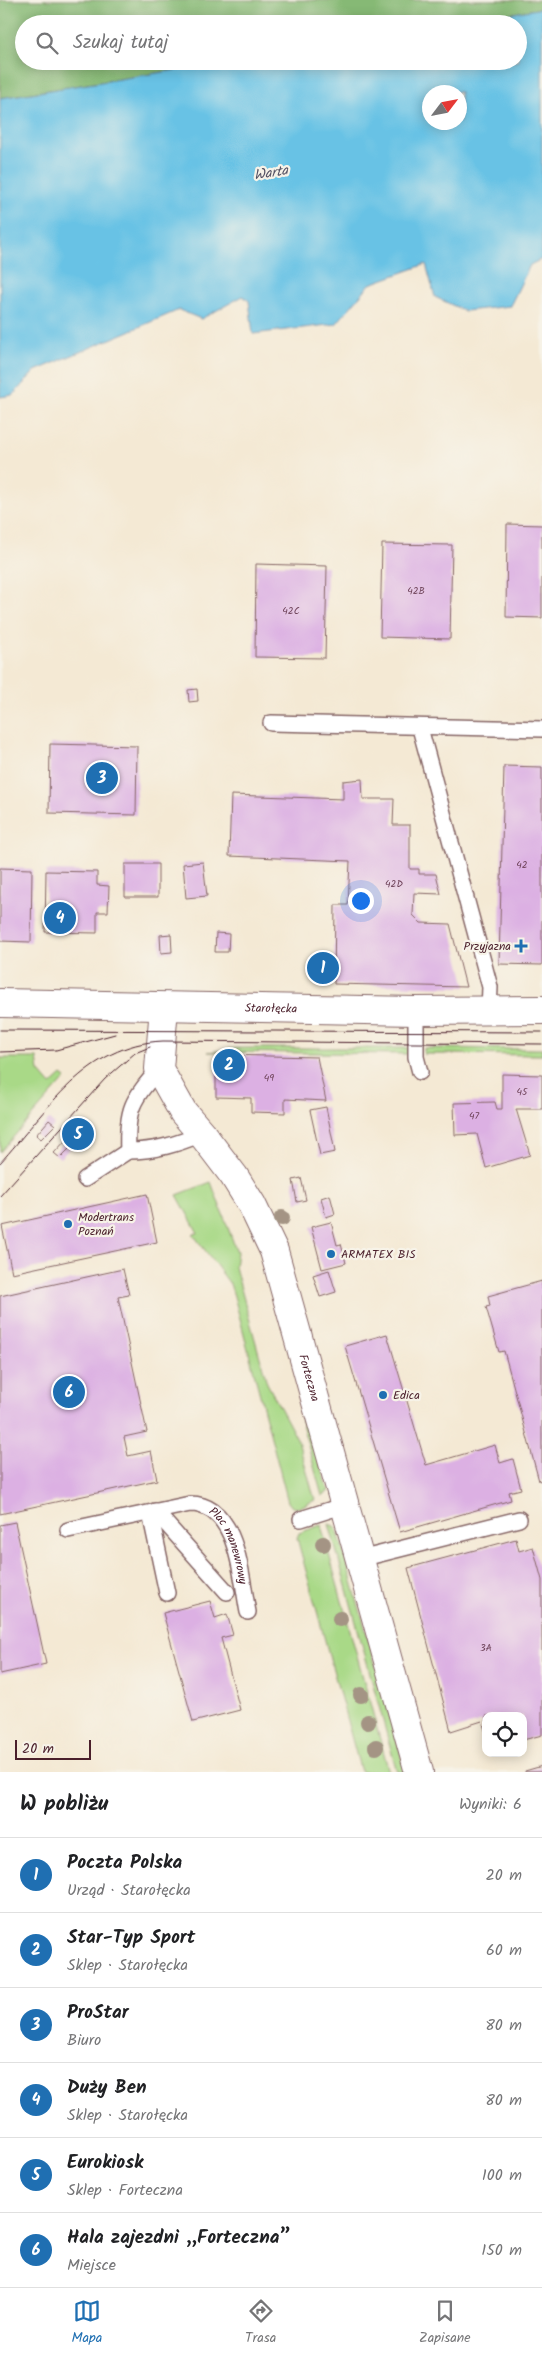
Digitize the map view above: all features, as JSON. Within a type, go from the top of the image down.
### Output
[{"type":"street","name":"Starołęcka","points":[[0,1003],[416,1011],[542,1010]]},
{"type":"street","points":[[159,1069],[164,1007]]},
{"type":"street","name":"Forteczna","points":[[159,1069],[183,1112],[234,1176],[252,1205],[274,1251],[419,1772]]},
{"type":"lane","points":[[271,723],[420,728],[542,729]]},
{"type":"lane","points":[[420,728],[490,987],[489,1011]]},
{"type":"lane","points":[[416,1011],[416,1056],[420,1072]]},
{"type":"lane","points":[[128,1152],[129,1111],[142,1089],[159,1069]]},
{"type":"lane","points":[[84,1179],[128,1152],[152,1151],[202,1134]]},
{"type":"lane","name":"Plac manewrowy","points":[[68,1530],[199,1504],[215,1512],[223,1520],[232,1537],[248,1612]]},
{"type":"lane","points":[[301,1519],[345,1505]]},
{"type":"lane","points":[[152,1512],[167,1593]]},
{"type":"lane","name":"Plac manewrowy","points":[[152,1512],[227,1592]]},
{"type":"lane","points":[[360,1559],[519,1519]]},
{"type":"green space","points":[[0,0],[542,0],[542,8],[502,15],[15,15],[15,70],[176,70],[0,98]]},
{"type":"green space","points":[[237,1048],[408,1048],[409,1054],[208,1052]]},
{"type":"green space","points":[[424,1048],[542,1049],[542,1055],[424,1054]]},
{"type":"green space","points":[[0,1058],[37,1058],[39,1071],[51,1085],[62,1075],[66,1078],[0,1152]]},
{"type":"green space","points":[[211,1182],[237,1252],[235,1267],[267,1383],[298,1441],[315,1500],[298,1508],[292,1507],[288,1502],[230,1284],[193,1234],[198,1233],[177,1195]]},
{"type":"green space","points":[[302,1418],[312,1436],[329,1491],[322,1496],[301,1420]]},
{"type":"green space","points":[[329,1524],[334,1526],[338,1532],[406,1772],[397,1772]]},
{"type":"green space","points":[[321,1525],[389,1772],[361,1772],[297,1538],[299,1533]]},
{"type":"water","name":"Warta","points":[[542,8],[542,259],[530,265],[510,306],[465,311],[435,297],[426,264],[370,284],[336,324],[253,334],[249,301],[243,296],[201,319],[179,310],[35,371],[13,395],[0,397],[0,98],[176,70],[527,70],[527,15],[502,15]]},
{"type":"building","points":[[507,524],[542,525],[542,618],[506,617]]},
{"type":"building","points":[[382,544],[452,545],[450,639],[380,637]]},
{"type":"building","points":[[256,564],[327,566],[325,658],[255,657]]},
{"type":"building","points":[[197,689],[198,701],[189,702],[188,690]]},
{"type":"building","points":[[50,744],[137,746],[136,815],[49,813]]},
{"type":"building","points":[[504,766],[542,767],[542,965],[499,964]]},
{"type":"building","points":[[362,779],[363,799],[394,799],[393,825],[410,825],[410,869],[419,869],[419,874],[436,874],[441,894],[414,893],[413,915],[421,923],[450,924],[466,987],[334,984],[335,905],[348,905],[350,861],[229,856],[231,795],[343,799],[343,781]]},
{"type":"building","points":[[203,862],[207,896],[186,898],[183,864]]},
{"type":"building","points":[[125,864],[158,864],[158,897],[125,897]]},
{"type":"building","points":[[0,868],[32,869],[31,942],[0,941]]},
{"type":"building","points":[[46,871],[97,872],[97,885],[109,886],[108,912],[97,912],[97,933],[45,932]]},
{"type":"building","points":[[216,933],[229,934],[228,952],[215,952]]},
{"type":"building","points":[[171,934],[172,952],[161,953],[160,935]]},
{"type":"building","points":[[221,1055],[317,1057],[326,1101],[285,1099],[285,1113],[251,1112],[251,1098],[216,1097],[216,1060]]},
{"type":"building","points":[[502,1074],[542,1075],[542,1109],[516,1109],[530,1155],[486,1168],[477,1134],[455,1135],[454,1103],[495,1102],[497,1109],[502,1109]]},
{"type":"building","points":[[326,1107],[335,1152],[320,1155],[310,1110]]},
{"type":"building","points":[[49,1120],[55,1125],[41,1139],[36,1135]]},
{"type":"building","points":[[80,1125],[87,1131],[60,1158],[54,1153]]},
{"type":"building","points":[[301,1178],[306,1200],[297,1202],[293,1180]]},
{"type":"building","points":[[147,1194],[157,1242],[12,1273],[2,1226]]},
{"type":"building","points":[[330,1195],[335,1214],[326,1217],[321,1198]]},
{"type":"building","name":"ARMATEX BIS","points":[[331,1222],[337,1245],[341,1244],[346,1263],[322,1269],[311,1227]]},
{"type":"building","points":[[123,1269],[129,1295],[118,1297],[147,1432],[124,1437],[128,1456],[151,1451],[157,1480],[0,1514],[0,1296]]},
{"type":"building","points":[[329,1270],[336,1292],[320,1297],[313,1275]]},
{"type":"building","points":[[542,1281],[542,1480],[539,1481],[504,1351],[499,1352],[486,1307],[490,1306],[488,1296]]},
{"type":"building","name":"Edica","points":[[387,1334],[426,1465],[495,1445],[500,1463],[513,1459],[521,1489],[509,1492],[511,1500],[400,1532],[345,1346]]},
{"type":"building","points":[[15,1522],[46,1664],[0,1674],[0,1525]]},
{"type":"building","points":[[516,1539],[519,1551],[533,1547],[542,1580],[542,1735],[527,1739],[527,1712],[482,1712],[482,1721],[451,1731],[408,1568]]},
{"type":"building","points":[[210,1601],[215,1618],[227,1614],[233,1635],[221,1638],[240,1710],[193,1722],[163,1613]]},
{"type":"building","points":[[542,1766],[542,1772],[525,1772],[525,1771]]},
{"type":"tram line","points":[[0,1030],[542,1032]]},
{"type":"tram line","points":[[0,1052],[56,1050],[115,1034]]},
{"type":"tram line","points":[[0,1163],[52,1102],[70,1084],[90,1067],[112,1054],[136,1045],[163,1041],[542,1044]]},
{"type":"tram line","points":[[0,1196],[105,1079],[135,1053],[150,1047]]},
{"type":"place","name":"ProStar","points":[[102,778]]},
{"type":"place","name":"Duży Ben","points":[[60,918]]},
{"type":"place","name":"Przyjazna","points":[[521,946]]},
{"type":"place","name":"Poczta Polska","points":[[323,968]]},
{"type":"place","name":"Star-Typ Sport","points":[[229,1065]]},
{"type":"place","name":"Eurokiosk","points":[[78,1134]]},
{"type":"place","name":"Modertrans Poznań","points":[[68,1224]]},
{"type":"place","name":"ARMATEX BIS","points":[[331,1254]]},
{"type":"place","name":"Hala zajezdni „Forteczna”","points":[[69,1392]]},
{"type":"place","name":"Edica","points":[[383,1395]]}]
